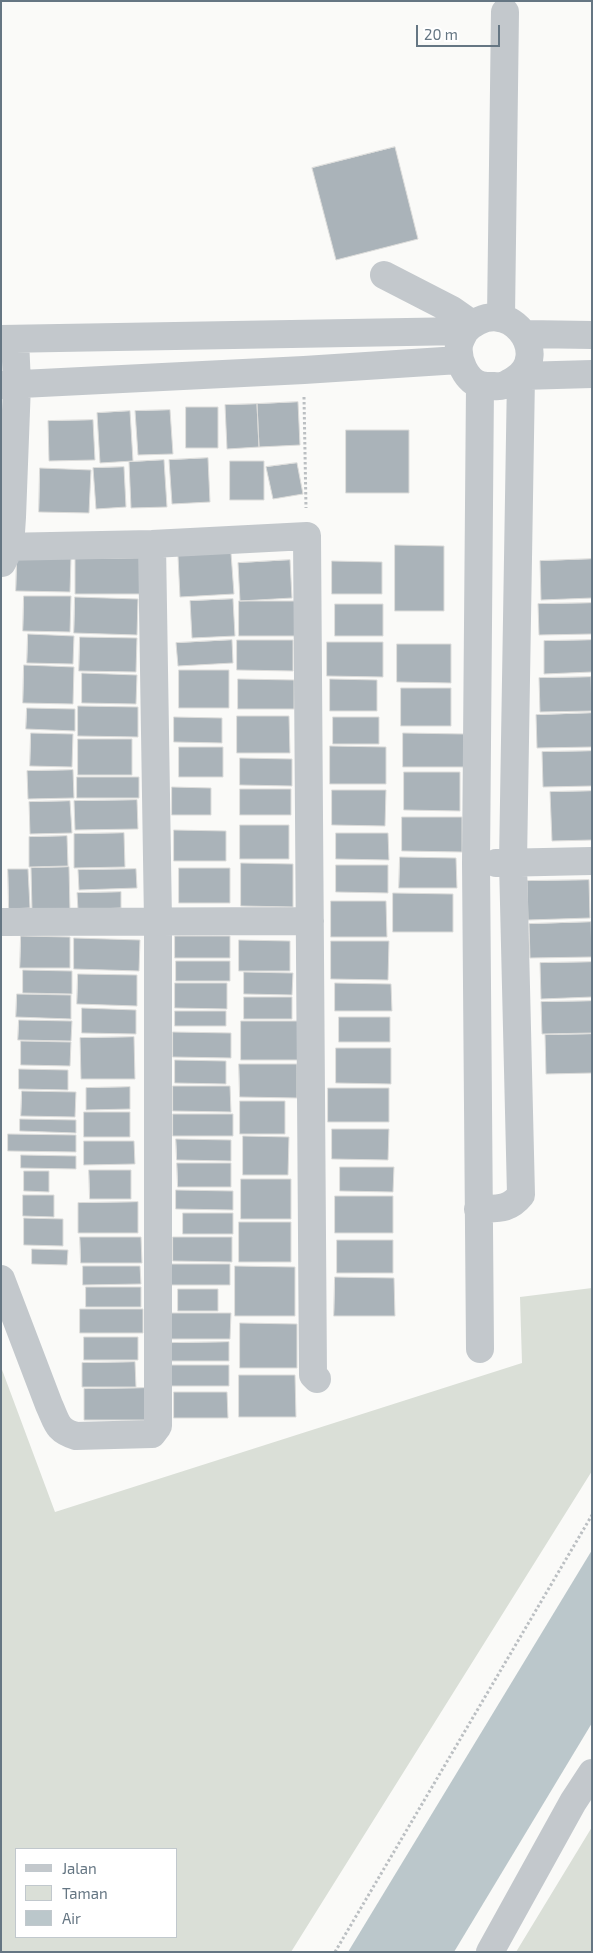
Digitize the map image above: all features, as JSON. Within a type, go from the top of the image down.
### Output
[{"type":"street","points":[[501,317],[505,12]]},
{"type":"street","points":[[384,275],[452,310],[469,327]]},
{"type":"street","points":[[317,1379],[313,1375],[307,536],[4,553],[9,384],[8,339],[469,327],[486,317],[501,317],[515,323],[525,334],[530,348],[528,363],[521,376],[513,862],[521,1195],[514,1204],[504,1208],[478,1209]]},
{"type":"street","points":[[469,327],[459,344],[459,360],[467,375],[480,385],[502,387],[521,376],[592,374]]},
{"type":"street","points":[[525,334],[592,334]]},
{"type":"street","points":[[9,384],[304,370],[459,360]]},
{"type":"street","points":[[480,385],[476,863],[480,1349]]},
{"type":"street","points":[[1,1279],[49,1405],[58,1426],[64,1432],[76,1436],[152,1434],[155,1432],[158,1426],[158,921],[152,544]]},
{"type":"street","points":[[476,863],[592,861]]},
{"type":"street","points":[[1,922],[310,921]]},
{"type":"street","points":[[490,1952],[573,1802],[592,1773]]},
{"type":"path","points":[[304,370],[307,536]]},
{"type":"path","points":[[335,1952],[592,1515]]},
{"type":"green space","points":[[592,1288],[592,1471],[291,1952],[1,1952],[1,1367],[55,1512],[522,1363],[520,1297]]},
{"type":"green space","points":[[592,1827],[592,1952],[516,1952]]},
{"type":"water","points":[[592,1550],[592,1723],[454,1952],[348,1952]]},
{"type":"building","points":[[395,147],[418,239],[336,260],[312,168]]},
{"type":"building","points":[[298,402],[300,445],[259,447],[257,404]]},
{"type":"building","points":[[257,404],[259,447],[227,449],[225,405]]},
{"type":"building","points":[[186,407],[218,407],[218,448],[186,448]]},
{"type":"building","points":[[170,410],[173,454],[138,455],[135,411]]},
{"type":"building","points":[[130,411],[133,461],[100,463],[97,413]]},
{"type":"building","points":[[93,420],[95,460],[49,461],[48,421]]},
{"type":"building","points":[[346,430],[409,430],[409,493],[346,493]]},
{"type":"building","points":[[208,458],[210,502],[172,504],[169,460]]},
{"type":"building","points":[[164,460],[167,507],[131,508],[129,462]]},
{"type":"building","points":[[230,461],[264,461],[264,500],[230,500]]},
{"type":"building","points":[[297,463],[303,494],[273,499],[266,467]]},
{"type":"building","points":[[124,467],[126,507],[96,509],[93,468]]},
{"type":"building","points":[[40,468],[91,470],[89,513],[39,512]]},
{"type":"building","points":[[395,545],[444,546],[444,611],[395,611]]},
{"type":"building","points":[[231,553],[234,594],[180,597],[178,556]]},
{"type":"building","points":[[17,557],[71,558],[70,592],[16,591]]},
{"type":"building","points":[[144,558],[144,594],[75,594],[75,559]]},
{"type":"building","points":[[592,559],[592,598],[541,600],[540,561]]},
{"type":"building","points":[[290,560],[292,598],[240,601],[238,563]]},
{"type":"building","points":[[332,561],[382,562],[382,594],[332,594]]},
{"type":"building","points":[[24,596],[71,596],[70,632],[23,631]]},
{"type":"building","points":[[75,597],[138,599],[137,635],[74,633]]},
{"type":"building","points":[[233,599],[235,636],[192,638],[190,601]]},
{"type":"building","points":[[239,601],[295,601],[295,636],[239,636]]},
{"type":"building","points":[[592,603],[592,634],[539,635],[538,604]]},
{"type":"building","points":[[335,604],[383,604],[383,636],[335,636]]},
{"type":"building","points":[[28,634],[74,636],[73,664],[27,663]]},
{"type":"building","points":[[80,637],[137,638],[136,672],[79,671]]},
{"type":"building","points":[[232,640],[233,663],[178,666],[176,643]]},
{"type":"building","points":[[237,640],[293,640],[293,671],[237,670]]},
{"type":"building","points":[[592,640],[592,672],[544,674],[544,641]]},
{"type":"building","points":[[327,642],[383,642],[383,677],[327,676]]},
{"type":"building","points":[[397,644],[451,644],[451,683],[397,682]]},
{"type":"building","points":[[24,665],[74,667],[73,704],[23,703]]},
{"type":"building","points":[[179,670],[229,670],[229,708],[179,708]]},
{"type":"building","points":[[82,673],[137,675],[136,704],[82,703]]},
{"type":"building","points":[[591,677],[592,711],[540,712],[539,678]]},
{"type":"building","points":[[238,679],[294,680],[294,709],[238,709]]},
{"type":"building","points":[[330,679],[377,680],[377,711],[330,711]]},
{"type":"building","points":[[401,688],[451,688],[451,726],[401,726]]},
{"type":"building","points":[[78,706],[138,707],[138,737],[78,736]]},
{"type":"building","points":[[27,708],[75,709],[75,731],[26,729]]},
{"type":"building","points":[[592,713],[592,747],[537,748],[536,715]]},
{"type":"building","points":[[237,716],[289,716],[290,753],[237,753]]},
{"type":"building","points":[[174,717],[222,718],[222,743],[174,742]]},
{"type":"building","points":[[333,717],[379,717],[379,744],[333,744]]},
{"type":"building","points":[[31,733],[73,734],[72,767],[30,766]]},
{"type":"building","points":[[403,733],[464,734],[464,767],[403,767]]},
{"type":"building","points":[[78,739],[132,739],[132,775],[78,775]]},
{"type":"building","points":[[330,746],[386,747],[386,784],[330,784]]},
{"type":"building","points":[[179,747],[223,747],[223,777],[179,777]]},
{"type":"building","points":[[592,751],[592,786],[543,787],[542,752]]},
{"type":"building","points":[[240,758],[292,759],[292,786],[240,785]]},
{"type":"building","points":[[73,770],[74,798],[28,799],[27,771]]},
{"type":"building","points":[[404,772],[460,772],[460,811],[404,810]]},
{"type":"building","points":[[77,777],[139,777],[139,798],[77,798]]},
{"type":"building","points":[[172,787],[211,788],[211,815],[172,815]]},
{"type":"building","points":[[240,789],[291,789],[291,815],[240,815]]},
{"type":"building","points":[[332,790],[386,790],[385,826],[332,825]]},
{"type":"building","points":[[592,791],[592,840],[552,841],[550,792]]},
{"type":"building","points":[[137,800],[138,829],[75,830],[74,801]]},
{"type":"building","points":[[70,801],[72,833],[30,834],[29,802]]},
{"type":"building","points":[[402,817],[462,817],[462,852],[402,851]]},
{"type":"building","points":[[240,825],[289,825],[289,859],[240,859]]},
{"type":"building","points":[[174,830],[226,831],[226,861],[174,861]]},
{"type":"building","points":[[124,833],[125,867],[74,868],[74,834]]},
{"type":"building","points":[[336,833],[388,833],[389,860],[336,859]]},
{"type":"building","points":[[67,836],[68,866],[29,867],[29,837]]},
{"type":"building","points":[[400,857],[456,858],[457,888],[399,888]]},
{"type":"building","points":[[241,863],[293,864],[293,907],[241,906]]},
{"type":"building","points":[[336,865],[388,865],[388,893],[336,892]]},
{"type":"building","points":[[69,867],[70,910],[32,911],[31,868]]},
{"type":"building","points":[[179,868],[230,868],[230,903],[179,903]]},
{"type":"building","points":[[8,869],[28,869],[30,908],[9,909]]},
{"type":"building","points":[[136,869],[137,888],[79,890],[78,870]]},
{"type":"building","points":[[589,880],[590,918],[528,920],[527,881]]},
{"type":"building","points":[[121,892],[121,908],[78,910],[77,893]]},
{"type":"building","points":[[393,893],[453,894],[453,932],[393,932]]},
{"type":"building","points":[[331,901],[386,901],[387,937],[331,937]]},
{"type":"building","points":[[591,922],[592,957],[530,958],[529,924]]},
{"type":"building","points":[[21,936],[70,937],[70,968],[20,968]]},
{"type":"building","points":[[175,936],[230,936],[230,958],[175,958]]},
{"type":"building","points":[[74,938],[140,940],[139,971],[74,969]]},
{"type":"building","points":[[239,940],[290,941],[290,971],[239,971]]},
{"type":"building","points":[[331,941],[389,941],[388,980],[331,979]]},
{"type":"building","points":[[176,961],[230,961],[230,981],[176,981]]},
{"type":"building","points":[[592,962],[592,997],[541,999],[540,963]]},
{"type":"building","points":[[23,970],[72,971],[72,994],[23,993]]},
{"type":"building","points":[[244,972],[293,973],[292,995],[244,994]]},
{"type":"building","points":[[78,974],[137,975],[137,1006],[77,1004]]},
{"type":"building","points":[[175,983],[227,983],[227,1009],[175,1008]]},
{"type":"building","points":[[335,983],[391,984],[392,1011],[335,1011]]},
{"type":"building","points":[[17,994],[71,995],[71,1019],[16,1017]]},
{"type":"building","points":[[244,997],[292,997],[292,1019],[244,1019]]},
{"type":"building","points":[[592,1001],[592,1033],[542,1034],[541,1002]]},
{"type":"building","points":[[82,1008],[136,1010],[136,1034],[82,1033]]},
{"type":"building","points":[[175,1011],[226,1011],[226,1026],[175,1026]]},
{"type":"building","points":[[339,1017],[390,1017],[390,1042],[339,1042]]},
{"type":"building","points":[[19,1020],[72,1021],[71,1041],[18,1040]]},
{"type":"building","points":[[241,1021],[299,1021],[299,1060],[241,1060]]},
{"type":"building","points":[[173,1032],[231,1033],[231,1058],[173,1057]]},
{"type":"building","points":[[592,1034],[592,1073],[546,1074],[545,1035]]},
{"type":"building","points":[[134,1037],[135,1079],[81,1079],[80,1038]]},
{"type":"building","points":[[21,1041],[71,1042],[70,1066],[21,1065]]},
{"type":"building","points":[[336,1048],[391,1048],[391,1084],[336,1083]]},
{"type":"building","points":[[175,1060],[226,1061],[226,1084],[175,1083]]},
{"type":"building","points":[[239,1064],[297,1064],[297,1098],[240,1097]]},
{"type":"building","points":[[19,1069],[68,1070],[68,1090],[19,1089]]},
{"type":"building","points":[[173,1086],[230,1086],[231,1112],[173,1111]]},
{"type":"building","points":[[130,1087],[130,1109],[86,1110],[86,1088]]},
{"type":"building","points":[[328,1088],[389,1088],[389,1122],[328,1122]]},
{"type":"building","points":[[22,1091],[76,1092],[75,1117],[21,1116]]},
{"type":"building","points":[[240,1101],[285,1101],[285,1134],[240,1134]]},
{"type":"building","points":[[84,1112],[130,1112],[130,1137],[84,1137]]},
{"type":"building","points":[[173,1114],[233,1114],[233,1136],[173,1136]]},
{"type":"building","points":[[20,1119],[76,1120],[76,1133],[20,1131]]},
{"type":"building","points":[[332,1129],[389,1129],[388,1160],[332,1159]]},
{"type":"building","points":[[8,1134],[76,1135],[76,1152],[8,1151]]},
{"type":"building","points":[[243,1136],[289,1137],[288,1175],[243,1175]]},
{"type":"building","points":[[176,1139],[231,1140],[231,1161],[177,1160]]},
{"type":"building","points":[[84,1141],[134,1141],[135,1164],[84,1165]]},
{"type":"building","points":[[21,1155],[76,1156],[76,1169],[21,1168]]},
{"type":"building","points":[[177,1163],[231,1163],[231,1187],[178,1187]]},
{"type":"building","points":[[340,1167],[394,1167],[393,1192],[340,1191]]},
{"type":"building","points":[[89,1170],[131,1170],[131,1199],[90,1199]]},
{"type":"building","points":[[24,1171],[49,1171],[49,1192],[24,1191]]},
{"type":"building","points":[[241,1179],[291,1179],[291,1219],[241,1219]]},
{"type":"building","points":[[176,1190],[233,1191],[233,1210],[176,1209]]},
{"type":"building","points":[[23,1195],[54,1195],[54,1217],[23,1216]]},
{"type":"building","points":[[335,1196],[393,1196],[393,1233],[335,1233]]},
{"type":"building","points":[[138,1202],[138,1233],[78,1233],[78,1203]]},
{"type":"building","points":[[183,1213],[233,1213],[233,1234],[183,1234]]},
{"type":"building","points":[[24,1218],[63,1219],[63,1246],[24,1245]]},
{"type":"building","points":[[239,1222],[291,1222],[291,1262],[239,1262]]},
{"type":"building","points":[[80,1237],[141,1237],[142,1263],[81,1263]]},
{"type":"building","points":[[173,1237],[232,1237],[232,1262],[173,1261]]},
{"type":"building","points":[[337,1240],[393,1240],[393,1273],[337,1273]]},
{"type":"building","points":[[32,1249],[68,1250],[67,1265],[32,1264]]},
{"type":"building","points":[[169,1264],[230,1264],[230,1285],[168,1285]]},
{"type":"building","points":[[83,1266],[140,1266],[141,1284],[83,1285]]},
{"type":"building","points":[[235,1266],[295,1267],[295,1316],[235,1316]]},
{"type":"building","points":[[335,1277],[394,1278],[395,1316],[334,1316]]},
{"type":"building","points":[[86,1287],[141,1287],[141,1307],[86,1307]]},
{"type":"building","points":[[178,1289],[218,1289],[218,1311],[178,1311]]},
{"type":"building","points":[[80,1309],[143,1309],[143,1333],[80,1333]]},
{"type":"building","points":[[169,1313],[231,1313],[230,1339],[169,1339]]},
{"type":"building","points":[[240,1323],[297,1324],[297,1368],[240,1368]]},
{"type":"building","points":[[84,1337],[138,1337],[138,1360],[84,1360]]},
{"type":"building","points":[[229,1342],[229,1361],[170,1361],[170,1343]]},
{"type":"building","points":[[135,1362],[136,1387],[82,1387],[82,1363]]},
{"type":"building","points":[[169,1365],[229,1365],[229,1386],[169,1386]]},
{"type":"building","points":[[239,1375],[295,1375],[296,1417],[239,1417]]},
{"type":"building","points":[[145,1388],[145,1420],[84,1420],[84,1389]]},
{"type":"building","points":[[174,1392],[227,1392],[228,1418],[174,1418]]}]
